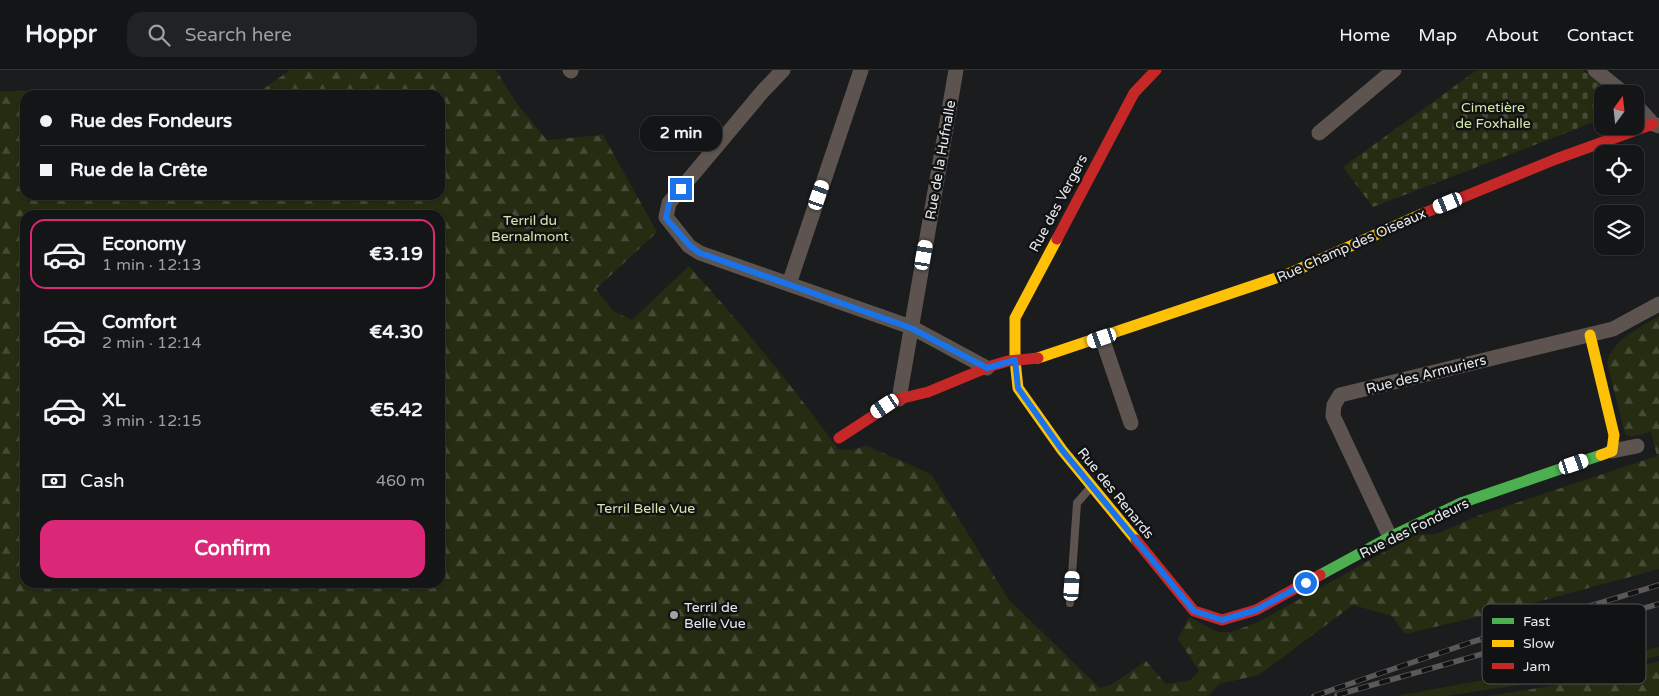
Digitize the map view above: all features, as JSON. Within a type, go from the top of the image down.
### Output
[{"type":"street","points":[[783,70],[763,91],[669,203],[666,218],[690,246],[700,253],[911,328],[987,368]]},
{"type":"street","points":[[789,284],[861,70]]},
{"type":"street","name":"Rue de la Hufnalle","points":[[900,398],[956,70]]},
{"type":"street","name":"Rue des Vergers","points":[[1015,360],[1015,318],[1134,93],[1156,70]]},
{"type":"street","points":[[1319,133],[1394,70]]},
{"type":"street","points":[[1595,70],[1614,85]]},
{"type":"street","points":[[1644,113],[1656,125]]},
{"type":"street","name":"Rue Champ des Oiseaux","points":[[838,438],[900,398],[928,392],[987,368],[1015,360],[1044,358],[1288,274],[1372,235],[1556,159],[1656,125]]},
{"type":"street","name":"Rue des Armuriers","points":[[1390,537],[1333,416],[1334,405],[1340,395],[1565,339],[1613,329],[1659,304]]},
{"type":"street","points":[[1590,335],[1614,435],[1612,451]]},
{"type":"street","points":[[1102,338],[1131,423]]},
{"type":"street","name":"Rue des Renards","points":[[1015,360],[1018,388],[1091,487],[1194,611],[1222,620]]},
{"type":"street","name":"Rue des Fondeurs","points":[[1222,620],[1256,610],[1390,537],[1461,503],[1612,451],[1637,446]]},
{"type":"lane","points":[[1070,603],[1077,503],[1091,487]]},
{"type":"green space","points":[[290,70],[496,70],[517,104],[547,140],[603,135],[657,232],[596,289],[613,311],[632,320],[689,266],[766,356],[838,449],[849,450],[865,445],[931,474],[1009,600],[1100,688],[1111,685],[1146,661],[1166,684],[1191,680],[1199,671],[1178,639],[1189,617],[1218,632],[1232,632],[1260,621],[1415,535],[1436,534],[1480,515],[1657,456],[1651,432],[1631,437],[1625,434],[1607,363],[1615,347],[1621,341],[1659,316],[1659,569],[1530,604],[1482,604],[1482,616],[1405,634],[1392,616],[1353,605],[1259,675],[1219,684],[1208,696],[0,696],[0,91],[20,91],[20,200],[445,200],[445,90],[262,90]]},
{"type":"green space","name":"Cimetière de Foxhalle","points":[[1477,70],[1582,70],[1603,85],[1594,85],[1594,122],[1373,207],[1343,167]]},
{"type":"green space","points":[[1659,647],[1659,656],[1646,659],[1646,650]]},
{"type":"green space","points":[[1659,661],[1659,696],[1487,696],[1564,684],[1646,684],[1646,664]]},
{"type":"green space","points":[[1482,680],[1482,684],[1526,684],[1446,696],[1396,696]]},
{"type":"railway","points":[[1597,604],[1659,585]]},
{"type":"railway","points":[[1646,608],[1659,604]]},
{"type":"railway","points":[[1314,696],[1482,639]]},
{"type":"railway","points":[[1337,695],[1482,654]]},
{"type":"traffic: fast","points":[[1320,575],[1390,537],[1461,503],[1601,455]]},
{"type":"traffic: slow","points":[[1038,358],[1288,274],[1422,214]]},
{"type":"traffic: slow","points":[[1057,239],[1015,318],[1015,360],[1018,388],[1062,450],[1136,540]]},
{"type":"traffic: slow","points":[[1590,335],[1614,435],[1612,451],[1601,455]]},
{"type":"traffic: jam","points":[[1057,239],[1134,93],[1156,70]]},
{"type":"traffic: jam","points":[[1422,214],[1556,159],[1653,124]]},
{"type":"traffic: jam","points":[[839,438],[899,399],[928,392],[991,366],[1008,361],[1038,358]]},
{"type":"traffic: jam","points":[[1136,540],[1194,611],[1222,620],[1256,610],[1320,575]]},
{"type":"place","name":"Terril de Belle Vue","points":[[674,615]]},
{"type":"route","points":[[681,189],[669,203],[666,218],[690,246],[700,253],[712,259],[789,284],[911,328],[981,363],[987,368],[1015,360],[1018,388],[1062,450],[1194,611],[1222,620],[1256,610],[1306,583]]},
{"type":"park label","name":"Terril du Bernalmont","points":[[530,228]]},
{"type":"park label","name":"Terril Belle Vue","points":[[646,508]]}]
